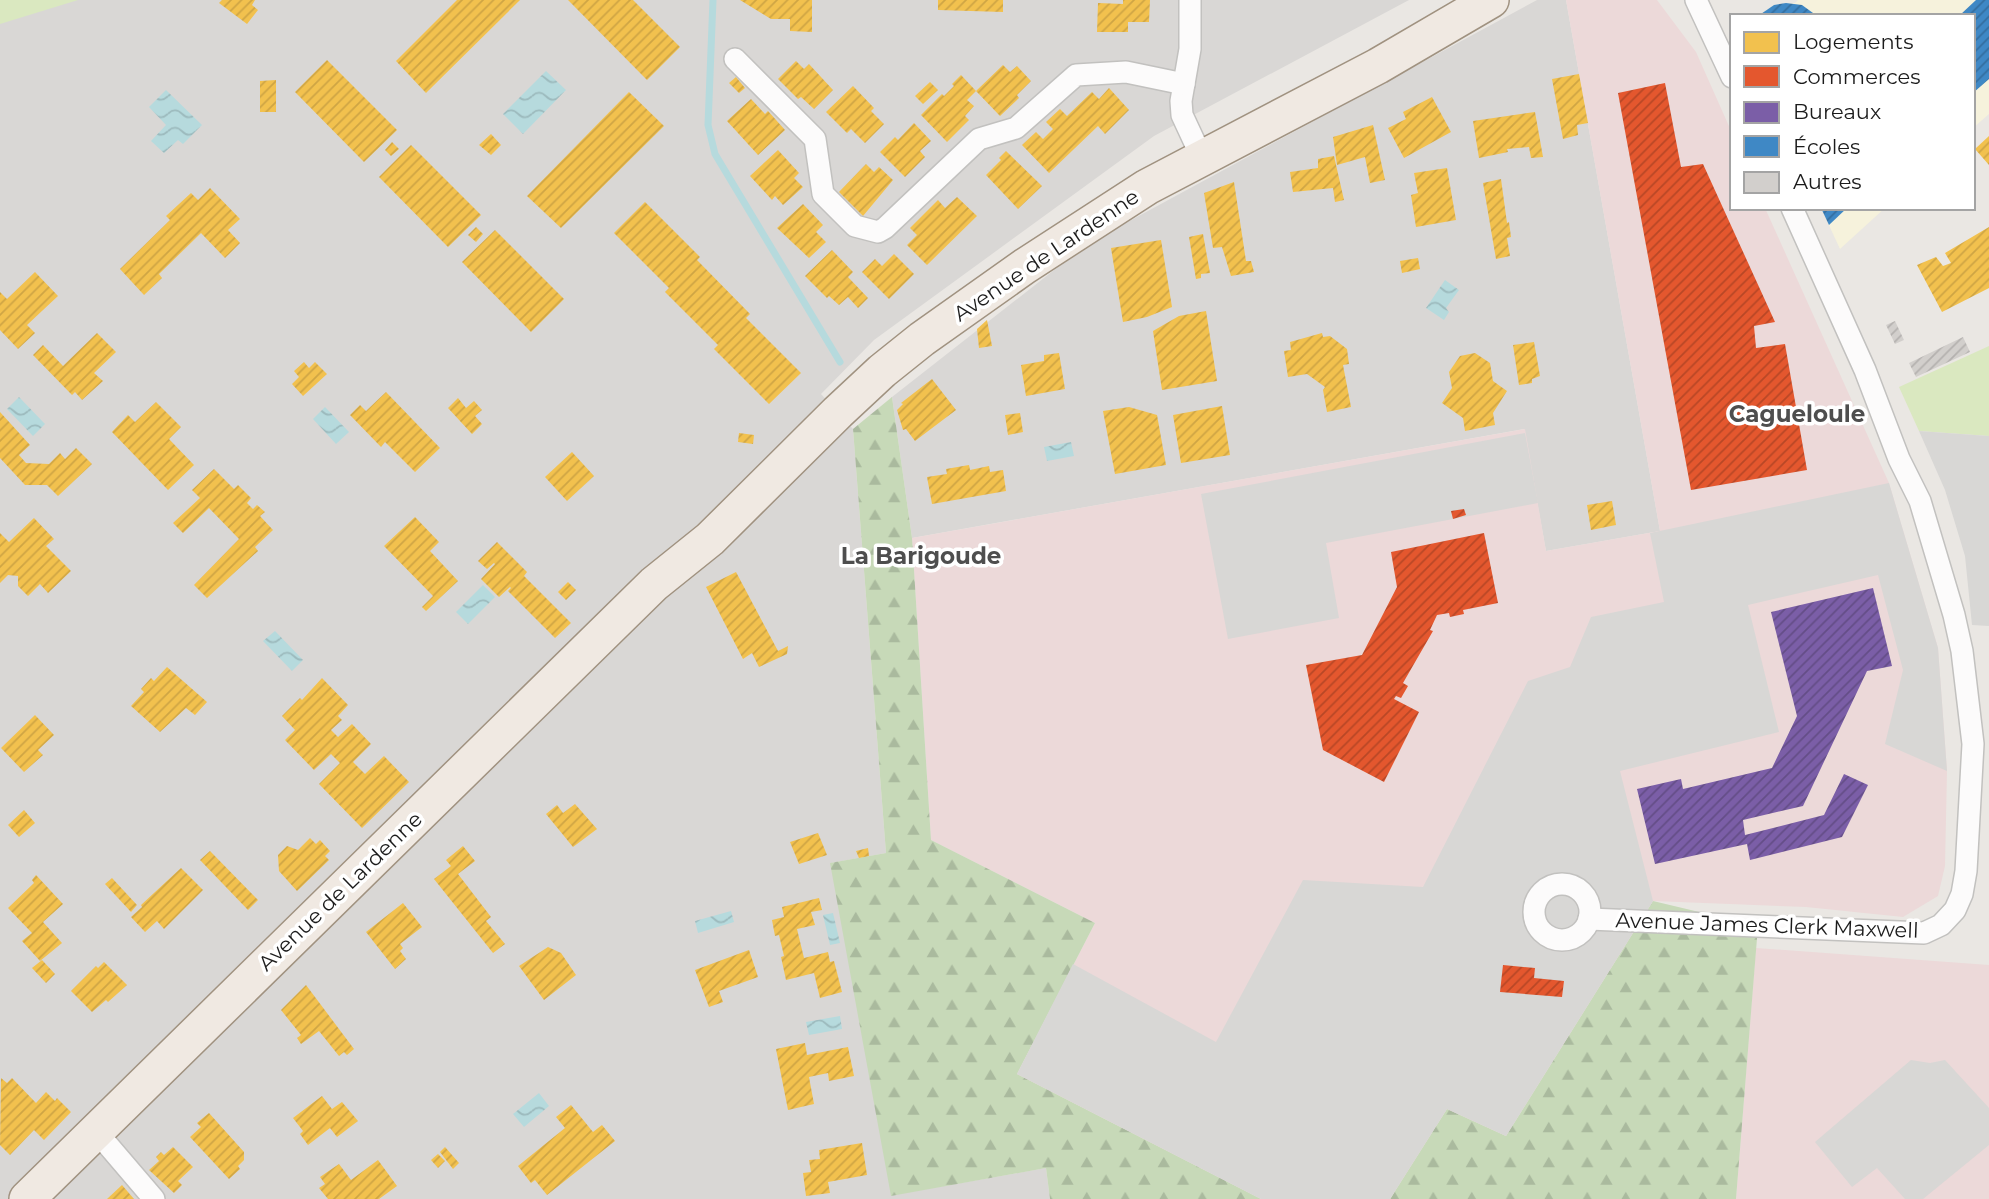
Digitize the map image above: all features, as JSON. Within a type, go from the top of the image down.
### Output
[{"type":"main road","name":"Avenue de Lardenne","points":[[27,1199],[654,584],[697,528],[780,446],[881,354],[972,280],[1038,232],[1197,149],[1264,103],[1372,54],[1465,0]]},
{"type":"main road","name":"Avenue de Lardenne","points":[[1197,149],[1253,134],[1491,0]]},
{"type":"street","points":[[1190,0],[1190,49],[1181,101],[1182,115],[1197,149]]},
{"type":"street","points":[[1696,3],[1730,73]]},
{"type":"street","points":[[735,59],[815,139],[823,194],[855,226],[878,232],[979,139],[1016,128],[1076,75],[1126,72],[1184,84]]},
{"type":"street","name":"Avenue James Clerk Maxwell","points":[[1589,919],[1924,933],[1941,925],[1955,910],[1962,894],[1966,871],[1973,744],[1962,652],[1954,615],[1920,501],[1899,459],[1865,370],[1792,210]]},
{"type":"street","points":[[95,1130],[154,1199]]},
{"type":"shaded area","points":[[0,0],[1409,0],[1154,136],[874,340],[821,394],[853,429],[886,853],[831,863],[892,1195],[1046,1168],[1050,1199],[0,1199]]},
{"type":"shaded area","points":[[1537,0],[1566,0],[1660,531],[1546,551],[1524,429],[912,538],[892,397],[1058,267],[1124,224]]},
{"type":"shaded area","points":[[1566,0],[1657,0],[1696,52],[1730,128],[1730,210],[1766,210],[1889,483],[1938,648],[1947,771],[1945,866],[1938,896],[1903,917],[1806,907],[1653,901],[1506,1136],[1447,1109],[1390,1199],[1261,1199],[1017,1074],[1095,923],[931,840],[912,538],[1525,429],[1546,551],[1660,531]]},
{"type":"shaded area","points":[[1798,0],[1989,0],[1989,114],[1975,126],[1975,14],[1761,14],[1774,5],[1795,3]]},
{"type":"shaded area","points":[[1822,210],[1883,210],[1840,249]]},
{"type":"shaded area","points":[[1919,431],[1989,436],[1989,626],[1972,625],[1965,556],[1945,490]]},
{"type":"shaded area","points":[[1525,433],[1538,503],[1326,543],[1339,618],[1228,639],[1201,494]]},
{"type":"shaded area","points":[[1889,483],[1938,648],[1947,771],[1885,744],[1903,670],[1878,575],[1748,605],[1779,732],[1620,771],[1653,901],[1506,1136],[1447,1109],[1390,1199],[1261,1199],[1017,1074],[1073,964],[1216,1042],[1303,880],[1423,887],[1528,681],[1570,667],[1591,617],[1664,602],[1650,533]]},
{"type":"shaded area","points":[[1756,948],[1989,965],[1989,1199],[1736,1199]]},
{"type":"shaded area","points":[[1911,1060],[1930,1063],[1945,1060],[1989,1108],[1989,1145],[1923,1199],[1905,1199],[1877,1168],[1852,1187],[1815,1142]]},
{"type":"green space","points":[[0,0],[78,0],[0,24]]},
{"type":"green space","points":[[1989,346],[1989,436],[1919,431],[1899,387]]},
{"type":"green space","points":[[892,397],[912,538],[931,840],[1095,923],[1017,1074],[1261,1199],[1050,1199],[1046,1168],[891,1196],[830,863],[886,853],[853,429]]},
{"type":"green space","points":[[1653,901],[1758,926],[1736,1199],[1390,1199],[1447,1109],[1506,1136]]},
{"type":"water","points":[[546,71],[566,90],[523,134],[503,114]]},
{"type":"water","points":[[166,90],[202,125],[183,144],[178,140],[164,153],[151,141],[166,125],[149,107]]},
{"type":"water","points":[[1445,280],[1459,290],[1446,308],[1449,312],[1444,320],[1426,308]]},
{"type":"water","points":[[19,397],[45,424],[33,436],[7,409]]},
{"type":"water","points":[[325,407],[349,432],[336,444],[313,419]]},
{"type":"water","points":[[1071,442],[1074,456],[1047,461],[1044,447]]},
{"type":"water","points":[[483,585],[495,597],[468,624],[456,612]]},
{"type":"water","points":[[275,631],[303,660],[292,671],[263,641]]},
{"type":"water","points":[[731,911],[734,922],[698,933],[695,921]]},
{"type":"water","points":[[833,913],[840,943],[830,945],[823,915]]},
{"type":"water","points":[[840,1016],[842,1029],[809,1035],[806,1022]]},
{"type":"water","points":[[539,1093],[549,1106],[524,1127],[513,1114]]},
{"type":"building: Logements","points":[[222,0],[255,0],[252,5],[258,10],[247,24],[219,3]]},
{"type":"building: Logements","points":[[457,0],[520,0],[426,93],[396,61]]},
{"type":"building: Logements","points":[[568,0],[633,0],[680,47],[647,80]]},
{"type":"building: Logements","points":[[740,0],[812,0],[812,32],[790,31],[790,19],[771,19]]},
{"type":"building: Logements","points":[[938,0],[1003,0],[1003,12],[938,10]]},
{"type":"building: Logements","points":[[1123,0],[1150,0],[1149,22],[1128,22],[1128,32],[1097,32],[1098,3],[1123,4]]},
{"type":"building: Logements","points":[[327,60],[397,130],[364,162],[295,92]]},
{"type":"building: Logements","points":[[796,61],[804,69],[809,64],[833,90],[814,109],[801,97],[798,99],[778,79]]},
{"type":"building: Logements","points":[[1003,65],[1010,72],[1017,66],[1031,81],[1017,95],[1019,98],[1000,116],[976,91]]},
{"type":"building: Logements","points":[[1579,74],[1588,123],[1577,125],[1578,135],[1563,139],[1552,79]]},
{"type":"building: Logements","points":[[961,75],[976,91],[967,100],[974,106],[965,116],[969,120],[947,142],[921,115],[954,86],[952,84]]},
{"type":"building: Logements","points":[[736,77],[745,88],[739,93],[729,83]]},
{"type":"building: Logements","points":[[276,80],[276,112],[260,112],[260,81]]},
{"type":"building: Logements","points":[[930,82],[938,90],[923,104],[915,96]]},
{"type":"building: Logements","points":[[853,86],[874,108],[871,111],[884,124],[865,143],[851,129],[847,133],[826,112]]},
{"type":"building: Logements","points":[[1109,88],[1129,110],[1105,134],[1098,126],[1049,173],[1022,145],[1036,132],[1043,139],[1053,129],[1046,122],[1060,109],[1067,116],[1092,92],[1099,99]]},
{"type":"building: Logements","points":[[629,92],[664,126],[561,228],[527,196]]},
{"type":"building: Logements","points":[[1432,97],[1451,132],[1404,158],[1388,128],[1406,119],[1403,112]]},
{"type":"building: Logements","points":[[751,99],[765,114],[768,111],[785,130],[758,155],[727,121]]},
{"type":"building: Logements","points":[[1535,112],[1543,157],[1531,158],[1529,147],[1507,149],[1508,152],[1479,158],[1473,121]]},
{"type":"building: Logements","points":[[914,123],[931,141],[920,151],[925,157],[905,177],[880,152],[895,137],[898,140]]},
{"type":"building: Logements","points":[[1373,125],[1385,180],[1370,183],[1365,157],[1337,165],[1333,137]]},
{"type":"building: Logements","points":[[491,134],[501,145],[491,155],[479,145]]},
{"type":"building: Logements","points":[[1989,136],[1989,165],[1975,149]]},
{"type":"building: Logements","points":[[392,142],[399,149],[391,156],[385,150]]},
{"type":"building: Logements","points":[[411,145],[481,215],[448,247],[379,177]]},
{"type":"building: Logements","points":[[778,150],[799,173],[794,178],[803,187],[783,205],[775,196],[772,200],[750,176]]},
{"type":"building: Logements","points":[[1006,151],[1042,186],[1018,209],[986,175]]},
{"type":"building: Logements","points":[[1334,156],[1344,200],[1335,202],[1333,188],[1293,192],[1290,172],[1318,168],[1318,159]]},
{"type":"building: Logements","points":[[866,164],[874,172],[879,167],[893,180],[863,216],[839,192]]},
{"type":"building: Logements","points":[[1447,168],[1456,220],[1416,227],[1411,195],[1418,193],[1414,173]]},
{"type":"building: Logements","points":[[1501,179],[1511,237],[1507,238],[1510,256],[1496,259],[1483,183]]},
{"type":"building: Logements","points":[[1234,182],[1246,261],[1251,261],[1254,272],[1231,276],[1222,247],[1213,248],[1204,193]]},
{"type":"building: Logements","points":[[210,188],[240,219],[228,230],[240,243],[225,258],[201,233],[159,274],[162,278],[144,295],[120,269],[170,220],[166,216],[191,193],[198,200]]},
{"type":"building: Logements","points":[[957,197],[977,216],[927,265],[907,245],[917,235],[910,228],[938,200],[945,208]]},
{"type":"building: Logements","points":[[645,202],[700,257],[697,260],[750,314],[746,318],[801,373],[769,404],[714,349],[718,345],[665,292],[669,288],[614,233]]},
{"type":"building: Logements","points":[[803,204],[823,225],[816,232],[826,242],[809,258],[777,228]]},
{"type":"building: Logements","points":[[476,227],[483,234],[476,242],[468,235]]},
{"type":"building: Logements","points":[[1989,227],[1989,288],[1942,312],[1917,265],[1936,257],[1943,266],[1951,263],[1945,253]]},
{"type":"building: Logements","points":[[495,230],[564,299],[531,332],[462,262]]},
{"type":"building: Logements","points":[[1203,234],[1210,273],[1201,274],[1201,278],[1196,279],[1189,237]]},
{"type":"building: Logements","points":[[1161,240],[1172,307],[1147,317],[1123,322],[1111,248]]},
{"type":"building: Logements","points":[[832,250],[853,272],[848,277],[868,298],[858,308],[848,297],[839,305],[829,296],[827,298],[805,276]]},
{"type":"building: Logements","points":[[894,254],[914,274],[889,299],[862,272],[875,259],[882,266]]},
{"type":"building: Logements","points":[[1418,258],[1420,269],[1402,273],[1400,261]]},
{"type":"building: Logements","points":[[35,272],[58,296],[27,325],[35,333],[18,349],[0,330],[0,292],[7,299]]},
{"type":"building: Logements","points":[[1206,311],[1217,381],[1162,390],[1153,331],[1179,316]]},
{"type":"building: Logements","points":[[987,320],[992,346],[979,348],[977,329]]},
{"type":"building: Logements","points":[[97,333],[116,352],[94,373],[103,381],[82,400],[75,392],[72,395],[33,355],[43,345],[63,366]]},
{"type":"building: Logements","points":[[1322,333],[1323,337],[1330,336],[1347,349],[1349,364],[1343,365],[1351,407],[1327,412],[1323,390],[1325,387],[1307,374],[1288,377],[1284,351],[1291,350],[1290,342]]},
{"type":"building: Logements","points":[[1534,342],[1540,376],[1532,379],[1532,383],[1519,385],[1513,345]]},
{"type":"building: Logements","points":[[1059,353],[1065,389],[1026,396],[1021,365],[1044,361],[1044,355]]},
{"type":"building: Logements","points":[[1475,353],[1490,363],[1493,381],[1507,391],[1493,413],[1495,425],[1465,431],[1463,418],[1442,403],[1452,388],[1449,372],[1460,356]]},
{"type":"building: Logements","points":[[304,362],[309,368],[315,362],[327,374],[303,396],[292,384],[299,377],[294,371]]},
{"type":"building: Logements","points":[[932,379],[956,410],[915,441],[906,429],[903,430],[897,410],[903,404],[901,403]]},
{"type":"building: Logements","points":[[386,392],[440,448],[415,472],[385,442],[381,447],[350,415],[360,405],[366,411]]},
{"type":"building: Logements","points":[[458,398],[466,408],[474,401],[482,410],[475,416],[482,424],[472,434],[448,408]]},
{"type":"building: Logements","points":[[156,402],[181,427],[169,439],[194,465],[168,490],[112,432],[128,415],[135,422]]},
{"type":"building: Logements","points":[[1222,406],[1230,455],[1181,463],[1173,415]]},
{"type":"building: Logements","points":[[1129,407],[1157,415],[1166,465],[1115,474],[1103,411]]},
{"type":"building: Logements","points":[[0,412],[30,445],[19,455],[26,463],[49,464],[60,453],[65,459],[76,448],[92,464],[58,496],[47,485],[25,485],[0,458]]},
{"type":"building: Logements","points":[[1020,413],[1023,432],[1008,435],[1005,415]]},
{"type":"building: Logements","points":[[739,433],[754,435],[753,444],[738,442]]},
{"type":"building: Logements","points":[[572,452],[594,476],[567,501],[545,477]]},
{"type":"building: Logements","points":[[969,465],[970,470],[989,466],[990,472],[1003,470],[1006,491],[932,504],[927,477],[947,474],[946,469]]},
{"type":"building: Logements","points":[[214,469],[234,489],[238,485],[251,498],[247,503],[253,509],[257,505],[265,512],[260,516],[273,530],[255,547],[258,551],[207,598],[194,585],[239,539],[209,508],[183,533],[173,523],[200,498],[192,490]]},
{"type":"building: Logements","points":[[1612,501],[1616,525],[1591,530],[1587,505]]},
{"type":"building: Logements","points":[[415,517],[439,542],[430,551],[458,581],[426,611],[422,607],[433,596],[384,546]]},
{"type":"building: Logements","points":[[34,518],[54,539],[46,546],[71,571],[48,593],[40,584],[28,596],[18,586],[18,576],[8,575],[0,583],[0,533],[9,542]]},
{"type":"building: Logements","points":[[497,542],[527,572],[524,576],[571,623],[555,638],[508,591],[510,587],[499,597],[481,579],[495,564],[487,569],[478,561]]},
{"type":"building: Logements","points":[[736,572],[778,651],[788,646],[787,654],[759,667],[752,653],[743,659],[706,587]]},
{"type":"building: Logements","points":[[568,582],[576,590],[566,600],[558,592]]},
{"type":"building: Logements","points":[[167,667],[207,702],[195,715],[186,708],[160,732],[131,706],[144,692],[141,689],[151,678],[154,681]]},
{"type":"building: Logements","points":[[322,678],[348,705],[338,716],[342,720],[331,730],[338,737],[352,724],[371,744],[353,762],[365,774],[384,756],[409,782],[362,828],[319,784],[340,763],[331,754],[314,770],[285,740],[295,730],[282,716],[300,698],[302,700]]},
{"type":"building: Logements","points":[[35,715],[54,735],[38,750],[43,755],[24,772],[1,748]]},
{"type":"building: Logements","points":[[575,804],[597,829],[573,847],[546,814],[557,805],[563,813]]},
{"type":"building: Logements","points":[[24,810],[35,823],[19,837],[8,825]]},
{"type":"building: Logements","points":[[818,833],[827,855],[799,864],[790,842]]},
{"type":"building: Logements","points":[[310,838],[316,844],[320,840],[330,851],[325,856],[329,860],[297,891],[279,871],[278,855],[287,846],[298,850]]},
{"type":"building: Logements","points":[[463,846],[475,861],[458,874],[491,917],[486,921],[505,944],[493,953],[434,879],[451,866],[446,860]]},
{"type":"building: Logements","points":[[868,848],[869,856],[859,858],[856,851]]},
{"type":"building: Logements","points":[[210,851],[258,900],[248,910],[200,860]]},
{"type":"building: Logements","points":[[181,868],[203,890],[164,929],[157,921],[145,932],[131,917]]},
{"type":"building: Logements","points":[[36,875],[63,904],[43,922],[62,943],[40,961],[22,941],[32,933],[8,908],[34,883],[32,880]]},
{"type":"building: Logements","points":[[112,878],[137,905],[131,912],[105,884]]},
{"type":"building: Logements","points":[[819,898],[822,910],[811,912],[815,925],[797,929],[804,958],[828,952],[830,962],[834,961],[842,992],[820,998],[814,973],[786,980],[781,957],[784,956],[779,935],[775,936],[772,920],[784,917],[782,907]]},
{"type":"building: Logements","points":[[403,903],[422,927],[400,944],[403,948],[400,951],[406,959],[395,969],[366,932]]},
{"type":"building: Logements","points":[[548,947],[561,953],[576,975],[544,1000],[519,966]]},
{"type":"building: Logements","points":[[749,950],[758,977],[719,991],[723,1002],[709,1007],[695,970]]},
{"type":"building: Logements","points":[[42,960],[55,974],[46,983],[32,968]]},
{"type":"building: Logements","points":[[104,962],[127,985],[92,1012],[71,991],[96,966],[98,968]]},
{"type":"building: Logements","points":[[306,985],[354,1049],[347,1055],[344,1052],[339,1056],[319,1031],[301,1044],[297,1038],[301,1035],[281,1010]]},
{"type":"building: Logements","points":[[805,1043],[807,1055],[848,1047],[854,1076],[829,1081],[828,1073],[809,1077],[814,1104],[788,1110],[776,1049]]},
{"type":"building: Logements","points":[[1,1078],[7,1083],[12,1078],[36,1103],[46,1092],[55,1101],[57,1098],[71,1112],[44,1140],[34,1130],[10,1155],[0,1145]]},
{"type":"building: Logements","points":[[322,1096],[332,1109],[342,1102],[358,1121],[337,1137],[330,1128],[308,1145],[300,1134],[303,1131],[293,1118]]},
{"type":"building: Logements","points":[[571,1105],[593,1132],[602,1125],[615,1141],[547,1195],[535,1180],[531,1183],[518,1166],[565,1128],[556,1117]]},
{"type":"building: Logements","points":[[209,1113],[244,1152],[244,1160],[238,1166],[240,1169],[229,1179],[190,1137],[201,1127],[197,1123]]},
{"type":"building: Logements","points":[[862,1143],[867,1175],[828,1182],[830,1193],[806,1196],[803,1173],[811,1172],[809,1160],[820,1159],[819,1150]]},
{"type":"building: Logements","points":[[173,1147],[193,1167],[178,1181],[182,1185],[174,1193],[149,1170],[159,1161],[156,1157],[161,1152],[164,1155]]},
{"type":"building: Logements","points":[[445,1147],[459,1163],[453,1169],[440,1152]]},
{"type":"building: Logements","points":[[438,1154],[445,1161],[438,1168],[431,1160]]},
{"type":"building: Logements","points":[[378,1160],[397,1186],[379,1199],[328,1199],[319,1188],[325,1184],[320,1177],[339,1164],[351,1180]]},
{"type":"building: Logements","points":[[122,1185],[134,1199],[107,1199]]},
{"type":"building: Commerces","points":[[1665,83],[1681,167],[1703,164],[1775,322],[1754,326],[1756,348],[1785,344],[1807,470],[1691,490],[1618,93]]},
{"type":"building: Commerces","points":[[1464,509],[1466,515],[1453,519],[1451,511]]},
{"type":"building: Commerces","points":[[1484,533],[1498,603],[1463,610],[1464,614],[1450,617],[1449,613],[1437,615],[1430,630],[1433,631],[1403,683],[1408,686],[1401,698],[1396,696],[1394,699],[1419,712],[1384,782],[1323,750],[1306,665],[1362,655],[1397,587],[1391,552]]},
{"type":"building: Commerces","points":[[1503,965],[1535,968],[1534,978],[1564,981],[1562,997],[1500,992]]},
{"type":"building: Bureaux","points":[[1873,588],[1892,666],[1867,671],[1803,806],[1743,820],[1745,835],[1824,815],[1844,774],[1868,785],[1842,837],[1750,860],[1747,844],[1655,864],[1637,789],[1681,779],[1683,789],[1772,768],[1797,716],[1771,612]]},
{"type":"building: Écoles","points":[[1976,0],[1989,0],[1989,79],[1975,91],[1975,14],[1961,14]]},
{"type":"building: Écoles","points":[[1774,5],[1802,5],[1813,13],[1761,14]]},
{"type":"building: Écoles","points":[[1822,210],[1845,210],[1829,225]]},
{"type":"building: Autres","points":[[1895,321],[1904,340],[1895,344],[1886,325]]},
{"type":"building: Autres","points":[[1963,337],[1970,352],[1916,377],[1909,363]]},
{"type":"waterway","points":[[713,0],[708,125],[715,154],[840,362]]},
{"type":"district","name":"Cagueloule","points":[[1797,414]]},
{"type":"district","name":"La Barigoude","points":[[921,556]]}]
